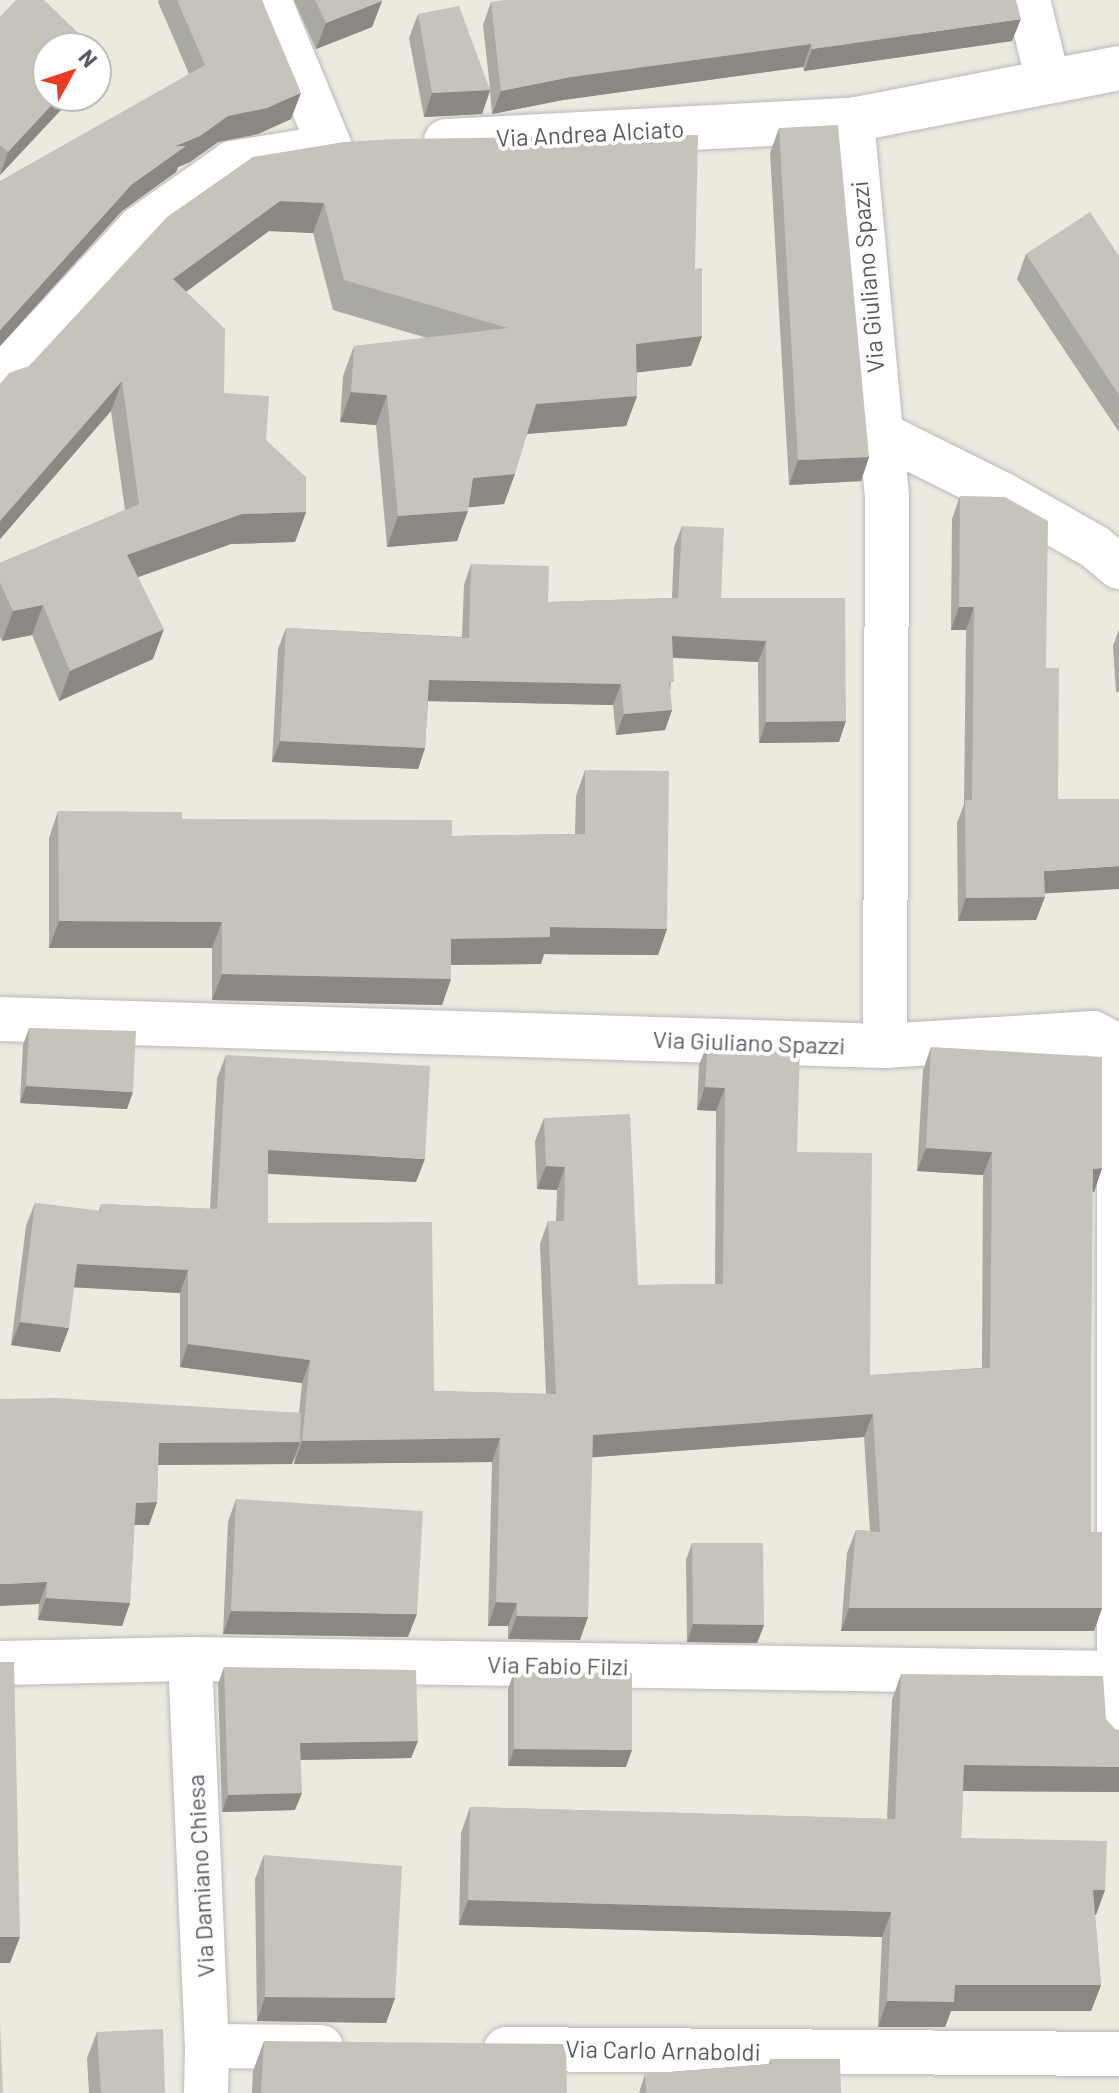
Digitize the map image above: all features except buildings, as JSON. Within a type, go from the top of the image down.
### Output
[{"type":"street","points":[[269,0],[330,147]]},
{"type":"street","points":[[1028,0],[1048,81]]},
{"type":"street","name":"Via Andrea Alciato","points":[[0,379],[140,228],[232,163],[330,147],[852,120],[1119,68]]},
{"type":"street","name":"Via Giuliano Spazzi","points":[[0,1019],[885,1046],[887,495],[852,120]]},
{"type":"street","points":[[881,434],[1000,493],[1095,547],[1119,567]]},
{"type":"street","points":[[885,1046],[1093,1033],[1116,1045],[1119,1090],[1119,1733]]},
{"type":"street","name":"Via Fabio Filzi","points":[[0,1663],[190,1659],[1117,1673]]},
{"type":"street","name":"Via Damiano Chiesa","points":[[190,1659],[207,2046],[206,2093]]},
{"type":"street","points":[[207,2046],[367,2047]]},
{"type":"street","name":"Via Carlo Arnaboldi","points":[[463,2048],[1119,2054]]}]
